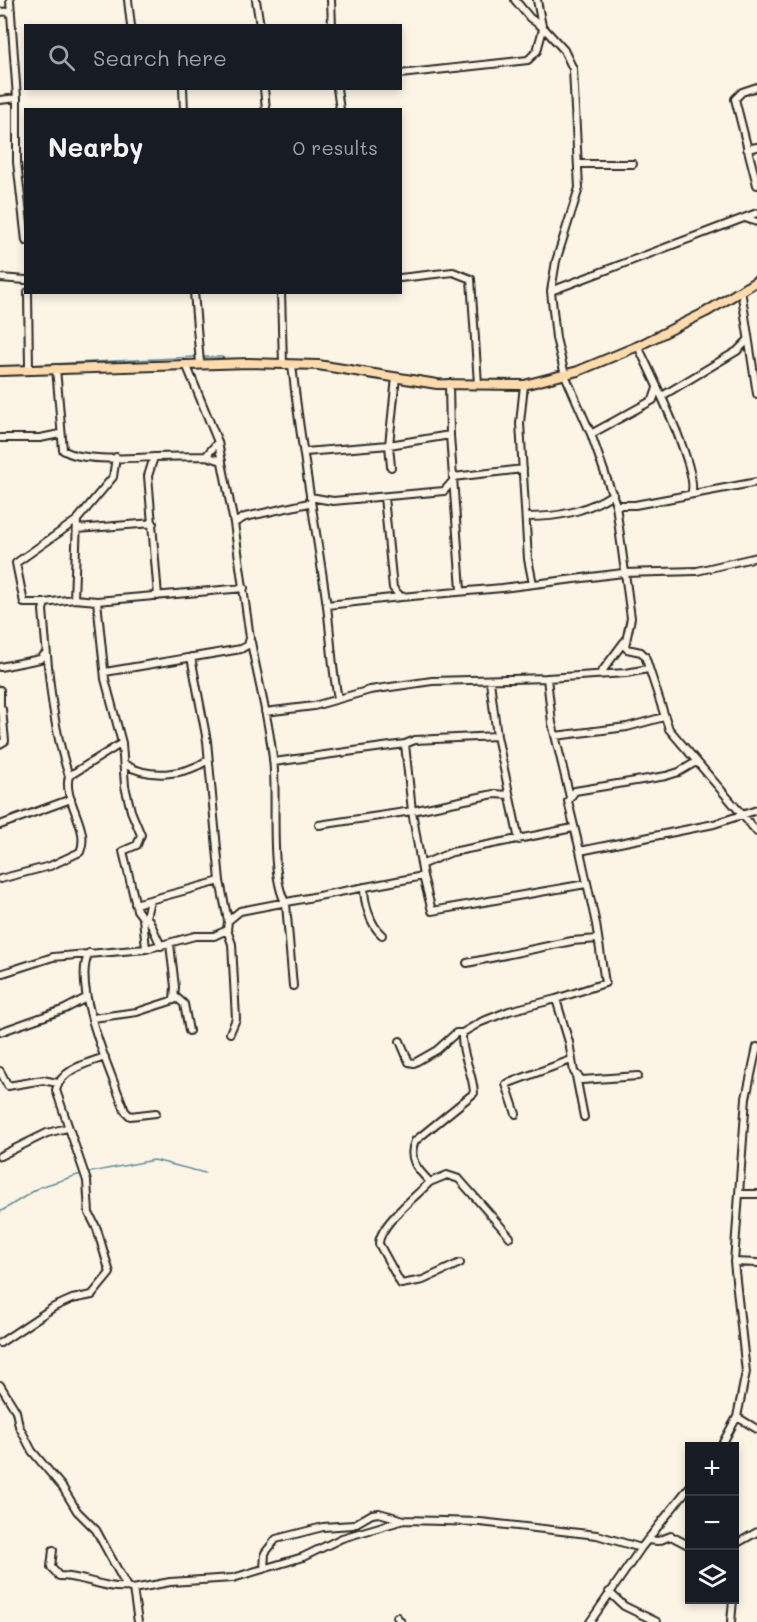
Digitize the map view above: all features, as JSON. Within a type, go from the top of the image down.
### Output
[{"type":"main road","points":[[0,371],[200,363],[292,364],[318,365],[449,383],[524,385],[565,375],[638,346],[706,312],[757,281]]},
{"type":"street","points":[[10,0],[17,98],[17,140],[24,219]]},
{"type":"street","points":[[128,0],[131,24]]},
{"type":"street","points":[[259,24],[256,3],[262,0]]},
{"type":"street","points":[[331,0],[333,24]]},
{"type":"street","points":[[515,0],[530,18],[564,50],[573,69],[578,164],[577,196],[556,261],[551,291],[556,338],[565,375],[591,434],[616,505],[631,625],[624,642],[600,674]]},
{"type":"street","points":[[402,75],[528,60],[537,51],[542,27],[537,0]]},
{"type":"street","points":[[0,12],[10,11]]},
{"type":"street","points":[[757,87],[742,92],[735,99],[757,185]]},
{"type":"street","points":[[183,90],[184,108]]},
{"type":"street","points":[[266,108],[267,90]]},
{"type":"street","points":[[337,90],[340,108]]},
{"type":"street","points":[[0,100],[17,98]]},
{"type":"street","points":[[17,140],[24,139]]},
{"type":"street","points":[[747,149],[757,147]]},
{"type":"street","points":[[578,164],[633,164]]},
{"type":"street","points":[[551,291],[757,213]]},
{"type":"street","points":[[745,218],[757,222]]},
{"type":"street","points":[[402,278],[453,272],[471,279],[478,384]]},
{"type":"street","points":[[0,279],[24,280]]},
{"type":"street","points":[[741,290],[757,394]]},
{"type":"street","points":[[28,294],[29,369]]},
{"type":"street","points":[[194,294],[200,363]]},
{"type":"street","points":[[281,294],[283,364]]},
{"type":"street","points":[[662,396],[737,351],[748,340]]},
{"type":"street","points":[[638,346],[662,396],[693,484],[691,494]]},
{"type":"street","points":[[186,364],[218,442],[232,509],[250,638],[274,762],[277,859],[281,895],[286,904],[293,986]]},
{"type":"street","points":[[292,364],[327,605],[330,657],[338,698]]},
{"type":"street","points":[[56,368],[61,445],[67,453],[154,458],[206,456],[222,461]]},
{"type":"street","points":[[391,467],[389,445],[396,377]]},
{"type":"street","points":[[449,383],[453,494],[461,590]]},
{"type":"street","points":[[524,385],[520,411],[528,559],[533,584]]},
{"type":"street","points":[[591,434],[653,400],[657,388]]},
{"type":"street","points":[[0,438],[40,438],[60,434]]},
{"type":"street","points":[[305,452],[389,445],[450,435]]},
{"type":"street","points":[[206,456],[218,442]]},
{"type":"street","points":[[116,457],[113,477],[77,520],[16,563],[24,603],[45,603],[74,598],[97,601],[244,588]]},
{"type":"street","points":[[154,458],[148,476],[158,596]]},
{"type":"street","points":[[444,491],[453,479],[523,469]]},
{"type":"street","points":[[616,505],[635,505],[757,482]]},
{"type":"street","points":[[693,484],[702,491]]},
{"type":"street","points":[[234,523],[245,516],[310,500],[333,501],[444,491],[453,494]]},
{"type":"street","points":[[527,517],[558,517],[571,514],[613,494]]},
{"type":"street","points":[[384,497],[393,588],[400,597]]},
{"type":"street","points":[[232,509],[245,516]]},
{"type":"street","points":[[74,598],[77,520]]},
{"type":"street","points":[[77,529],[153,523]]},
{"type":"street","points":[[327,605],[624,573],[697,571],[757,557]]},
{"type":"street","points":[[230,589],[242,577]]},
{"type":"street","points":[[97,601],[108,694],[122,743],[131,811],[141,835],[137,845],[123,851],[135,904],[155,930],[161,946]]},
{"type":"street","points":[[0,879],[50,866],[80,852],[82,838],[67,782],[69,776],[59,739],[46,653],[43,610],[45,603]]},
{"type":"street","points":[[105,672],[241,649],[248,645],[250,638]]},
{"type":"street","points":[[624,642],[627,649],[641,652],[664,717],[674,736],[757,832]]},
{"type":"street","points":[[0,667],[40,659],[46,653]]},
{"type":"street","points":[[191,657],[207,741],[220,881],[228,921],[227,930],[232,944],[236,1019],[230,1033]]},
{"type":"street","points":[[265,712],[314,706],[370,690],[432,681],[547,678],[648,669]]},
{"type":"street","points":[[400,1041],[409,1062],[414,1064],[437,1050],[456,1033],[462,1033],[481,1022],[509,1011],[605,983],[598,939],[573,828],[570,797],[555,736],[547,678]]},
{"type":"street","points":[[490,681],[497,736],[519,840]]},
{"type":"street","points":[[0,690],[6,736],[5,741],[0,744]]},
{"type":"street","points":[[555,736],[627,727],[664,717]]},
{"type":"street","points":[[274,762],[405,744],[415,740],[497,736]]},
{"type":"street","points":[[69,776],[122,743]]},
{"type":"street","points":[[405,744],[412,812],[423,864],[423,876],[432,911],[586,884]]},
{"type":"street","points":[[124,764],[140,772],[161,774],[194,767],[208,760]]},
{"type":"street","points":[[570,797],[575,791],[666,776],[679,772],[696,762]]},
{"type":"street","points":[[319,825],[412,812],[494,794],[509,795]]},
{"type":"street","points":[[0,825],[71,799]]},
{"type":"street","points":[[580,852],[714,824],[757,810]]},
{"type":"street","points":[[423,864],[452,852],[573,828]]},
{"type":"street","points":[[228,921],[240,911],[423,876]]},
{"type":"street","points":[[135,904],[220,881]]},
{"type":"street","points":[[364,886],[374,926],[382,935]]},
{"type":"street","points":[[146,949],[145,918],[150,900]]},
{"type":"street","points":[[0,974],[53,957],[89,952],[146,949],[201,935],[214,936],[227,930]]},
{"type":"street","points":[[467,963],[572,941],[598,939]]},
{"type":"street","points":[[170,944],[176,997],[184,1004],[189,1031]]},
{"type":"street","points":[[84,962],[89,952]]},
{"type":"street","points":[[81,954],[84,962],[86,998],[125,1111],[130,1116],[156,1113]]},
{"type":"street","points":[[93,1018],[148,1009],[170,1002],[176,997]]},
{"type":"street","points":[[0,1032],[65,1009],[86,998]]},
{"type":"street","points":[[556,999],[584,1117]]},
{"type":"street","points":[[430,1182],[417,1171],[413,1147],[433,1125],[474,1093],[472,1077],[461,1047],[462,1033]]},
{"type":"street","points":[[722,1442],[737,1417],[746,1372],[734,1262],[745,1115],[757,1047]]},
{"type":"street","points":[[0,1343],[54,1307],[72,1299],[92,1295],[110,1273],[88,1210],[87,1181],[67,1128],[56,1090],[57,1083],[78,1066],[105,1057]]},
{"type":"street","points":[[516,1114],[506,1084],[572,1060]]},
{"type":"street","points":[[0,1071],[8,1086],[43,1080],[57,1083]]},
{"type":"street","points":[[576,1076],[582,1080],[638,1076]]},
{"type":"street","points":[[0,1156],[47,1133],[67,1128]]},
{"type":"street","points":[[460,1263],[423,1280],[401,1284],[379,1244],[384,1230],[397,1214],[430,1182],[447,1175],[459,1179],[510,1237]]},
{"type":"street","points":[[739,1194],[757,1194]]},
{"type":"street","points":[[734,1262],[757,1263]]},
{"type":"street","points":[[0,1385],[16,1411],[19,1426],[32,1450],[63,1488],[77,1511],[96,1530],[130,1588],[138,1622]]},
{"type":"street","points":[[737,1417],[757,1429]]},
{"type":"street","points":[[590,1622],[641,1548],[685,1492]]},
{"type":"street","points":[[264,1569],[265,1553],[276,1539],[323,1527],[353,1525],[372,1514],[392,1515],[404,1520]]},
{"type":"street","points":[[53,1550],[51,1567],[59,1576],[84,1577],[112,1588],[130,1588],[170,1582],[233,1578],[309,1554],[342,1538],[404,1520],[480,1522],[589,1534],[641,1548]]},
{"type":"street","points":[[739,1543],[757,1532]]},
{"type":"street","points":[[647,1540],[658,1541],[671,1536],[685,1543]]},
{"type":"street","points":[[609,1592],[624,1606],[657,1622]]},
{"type":"street","points":[[731,1622],[733,1604]]},
{"type":"waterway","points":[[31,365],[197,357]]},
{"type":"waterway","points":[[202,357],[223,357]]},
{"type":"waterway","points":[[0,367],[26,365]]},
{"type":"waterway","points":[[86,1173],[154,1160],[205,1173]]},
{"type":"waterway","points":[[0,1212],[40,1187],[81,1174]]}]
